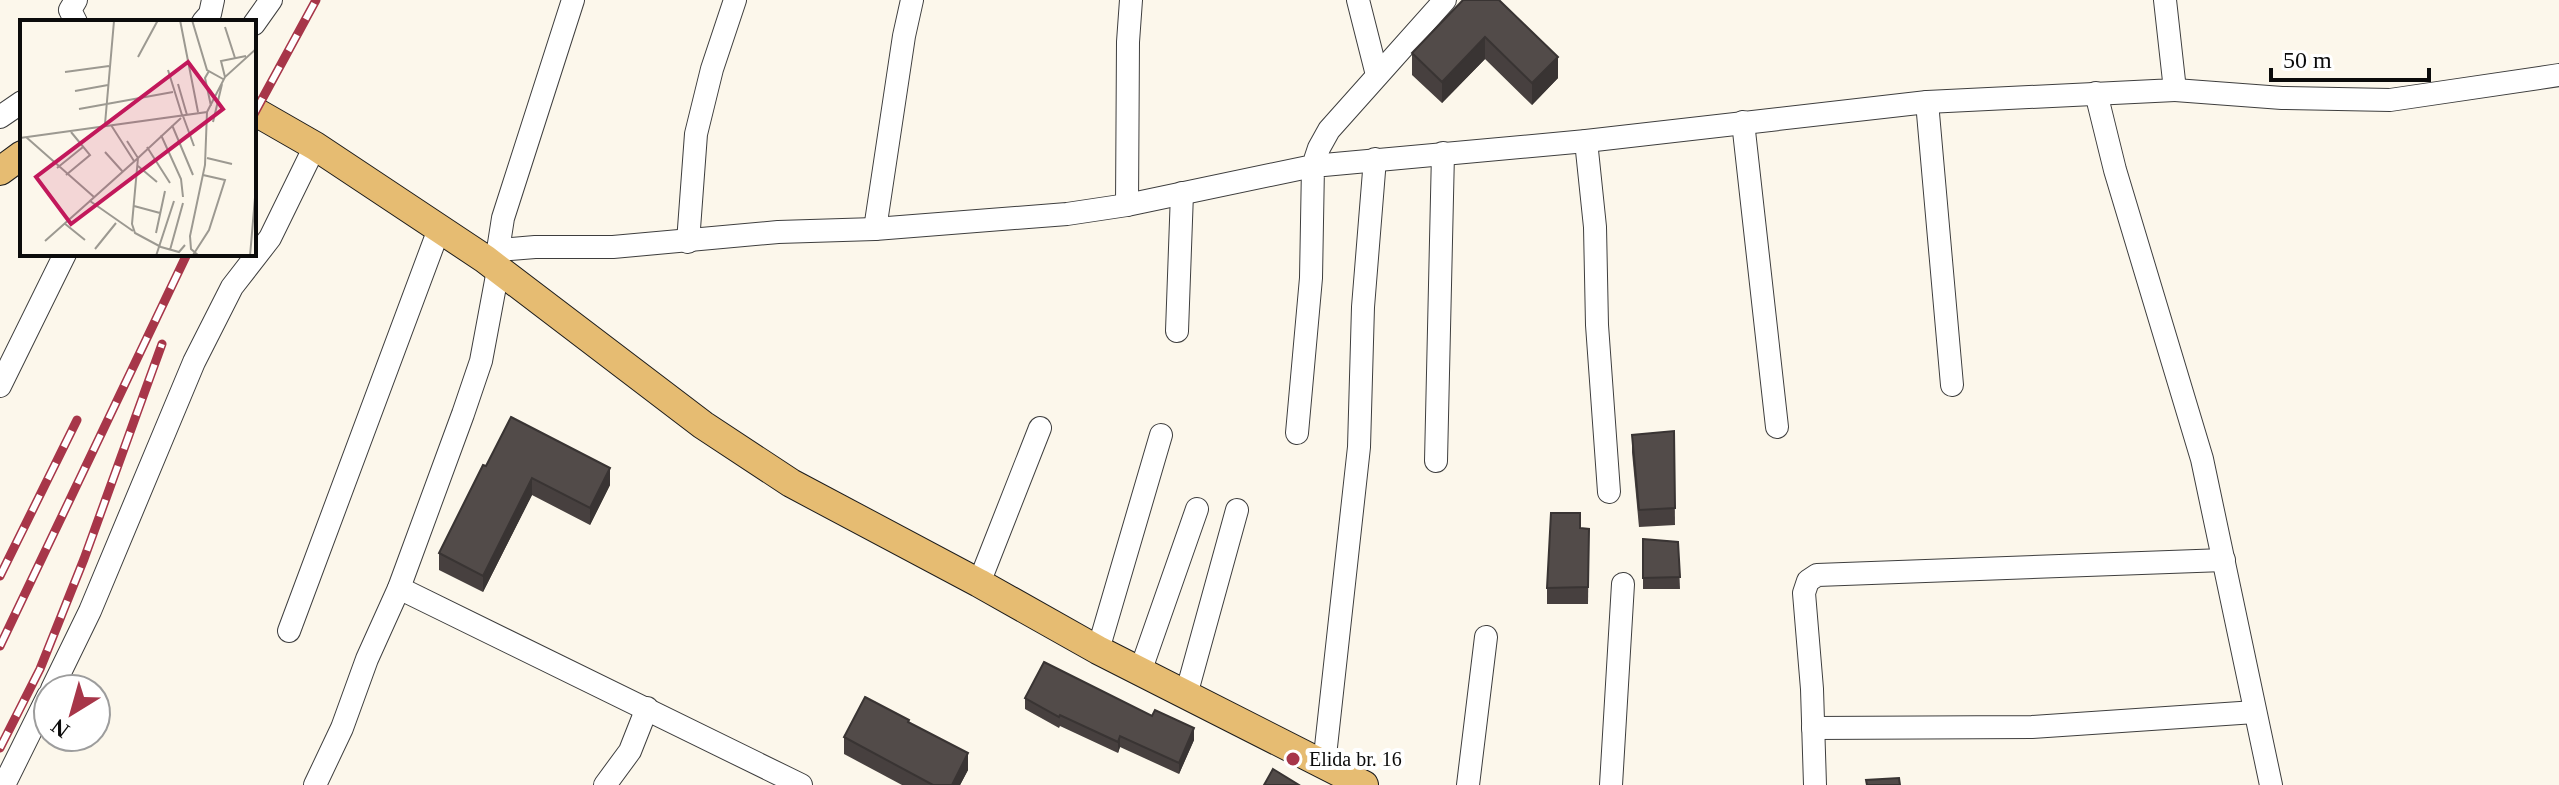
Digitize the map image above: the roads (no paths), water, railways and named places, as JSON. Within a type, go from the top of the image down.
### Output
[{"type":"main road","points":[[256,112],[315,146],[439,229],[494,260],[703,425],[791,483],[1098,650],[1364,785]]},
{"type":"main road","points":[[0,171],[20,156]]},
{"type":"street","points":[[75,20],[70,10],[76,0]]},
{"type":"street","points":[[205,20],[210,14],[213,0]]},
{"type":"street","points":[[256,21],[271,0]]},
{"type":"street","points":[[315,785],[342,728],[367,659],[399,588],[481,361],[494,260],[503,218],[573,0]]},
{"type":"street","points":[[688,242],[696,134],[712,69],[735,0]]},
{"type":"street","points":[[875,229],[912,0]]},
{"type":"street","points":[[1127,205],[1131,0]]},
{"type":"street","points":[[1358,0],[1377,75]]},
{"type":"street","points":[[1297,433],[1311,278],[1313,166],[1319,148],[1329,130],[1445,0]]},
{"type":"street","points":[[2165,0],[2175,90]]},
{"type":"street","points":[[494,260],[535,247],[613,247],[778,232],[875,229],[1067,214],[1127,205],[1313,166],[1586,141],[1927,102],[2175,90],[2282,98],[2390,100],[2559,75]]},
{"type":"street","points":[[2096,93],[2115,170],[2202,459],[2271,785]]},
{"type":"street","points":[[1927,102],[1952,385]]},
{"type":"street","points":[[0,117],[20,103]]},
{"type":"street","points":[[1743,122],[1777,427]]},
{"type":"street","points":[[1586,141],[1595,227],[1597,325],[1609,492]]},
{"type":"street","points":[[60,673],[90,611],[194,362],[232,287],[270,238],[315,146]]},
{"type":"street","points":[[1436,461],[1443,153]]},
{"type":"street","points":[[1324,765],[1359,447],[1363,307],[1375,159]]},
{"type":"street","points":[[1177,331],[1182,193]]},
{"type":"street","points":[[289,631],[439,229]]},
{"type":"street","points":[[0,386],[64,256]]},
{"type":"street","points":[[979,583],[1040,428]]},
{"type":"street","points":[[1098,650],[1161,435]]},
{"type":"street","points":[[1140,672],[1197,509]]},
{"type":"street","points":[[1186,695],[1237,510]]},
{"type":"street","points":[[1815,785],[1804,593],[1808,581],[1817,575],[2224,560]]},
{"type":"street","points":[[1611,785],[1623,584]]},
{"type":"street","points":[[399,588],[801,785]]},
{"type":"street","points":[[1468,785],[1486,637]]},
{"type":"street","points":[[605,785],[630,751],[647,708]]},
{"type":"street","points":[[1813,728],[2032,727],[2255,712]]},
{"type":"street","points":[[4,785],[32,728]]},
{"type":"railway","points":[[256,110],[316,0]]},
{"type":"railway","points":[[0,646],[186,256]]},
{"type":"railway","points":[[0,748],[40,669],[84,559],[162,344]]},
{"type":"railway","points":[[0,576],[77,420]]},
{"type":"place","name":"Elida br. 16","points":[[1293,759]]}]
